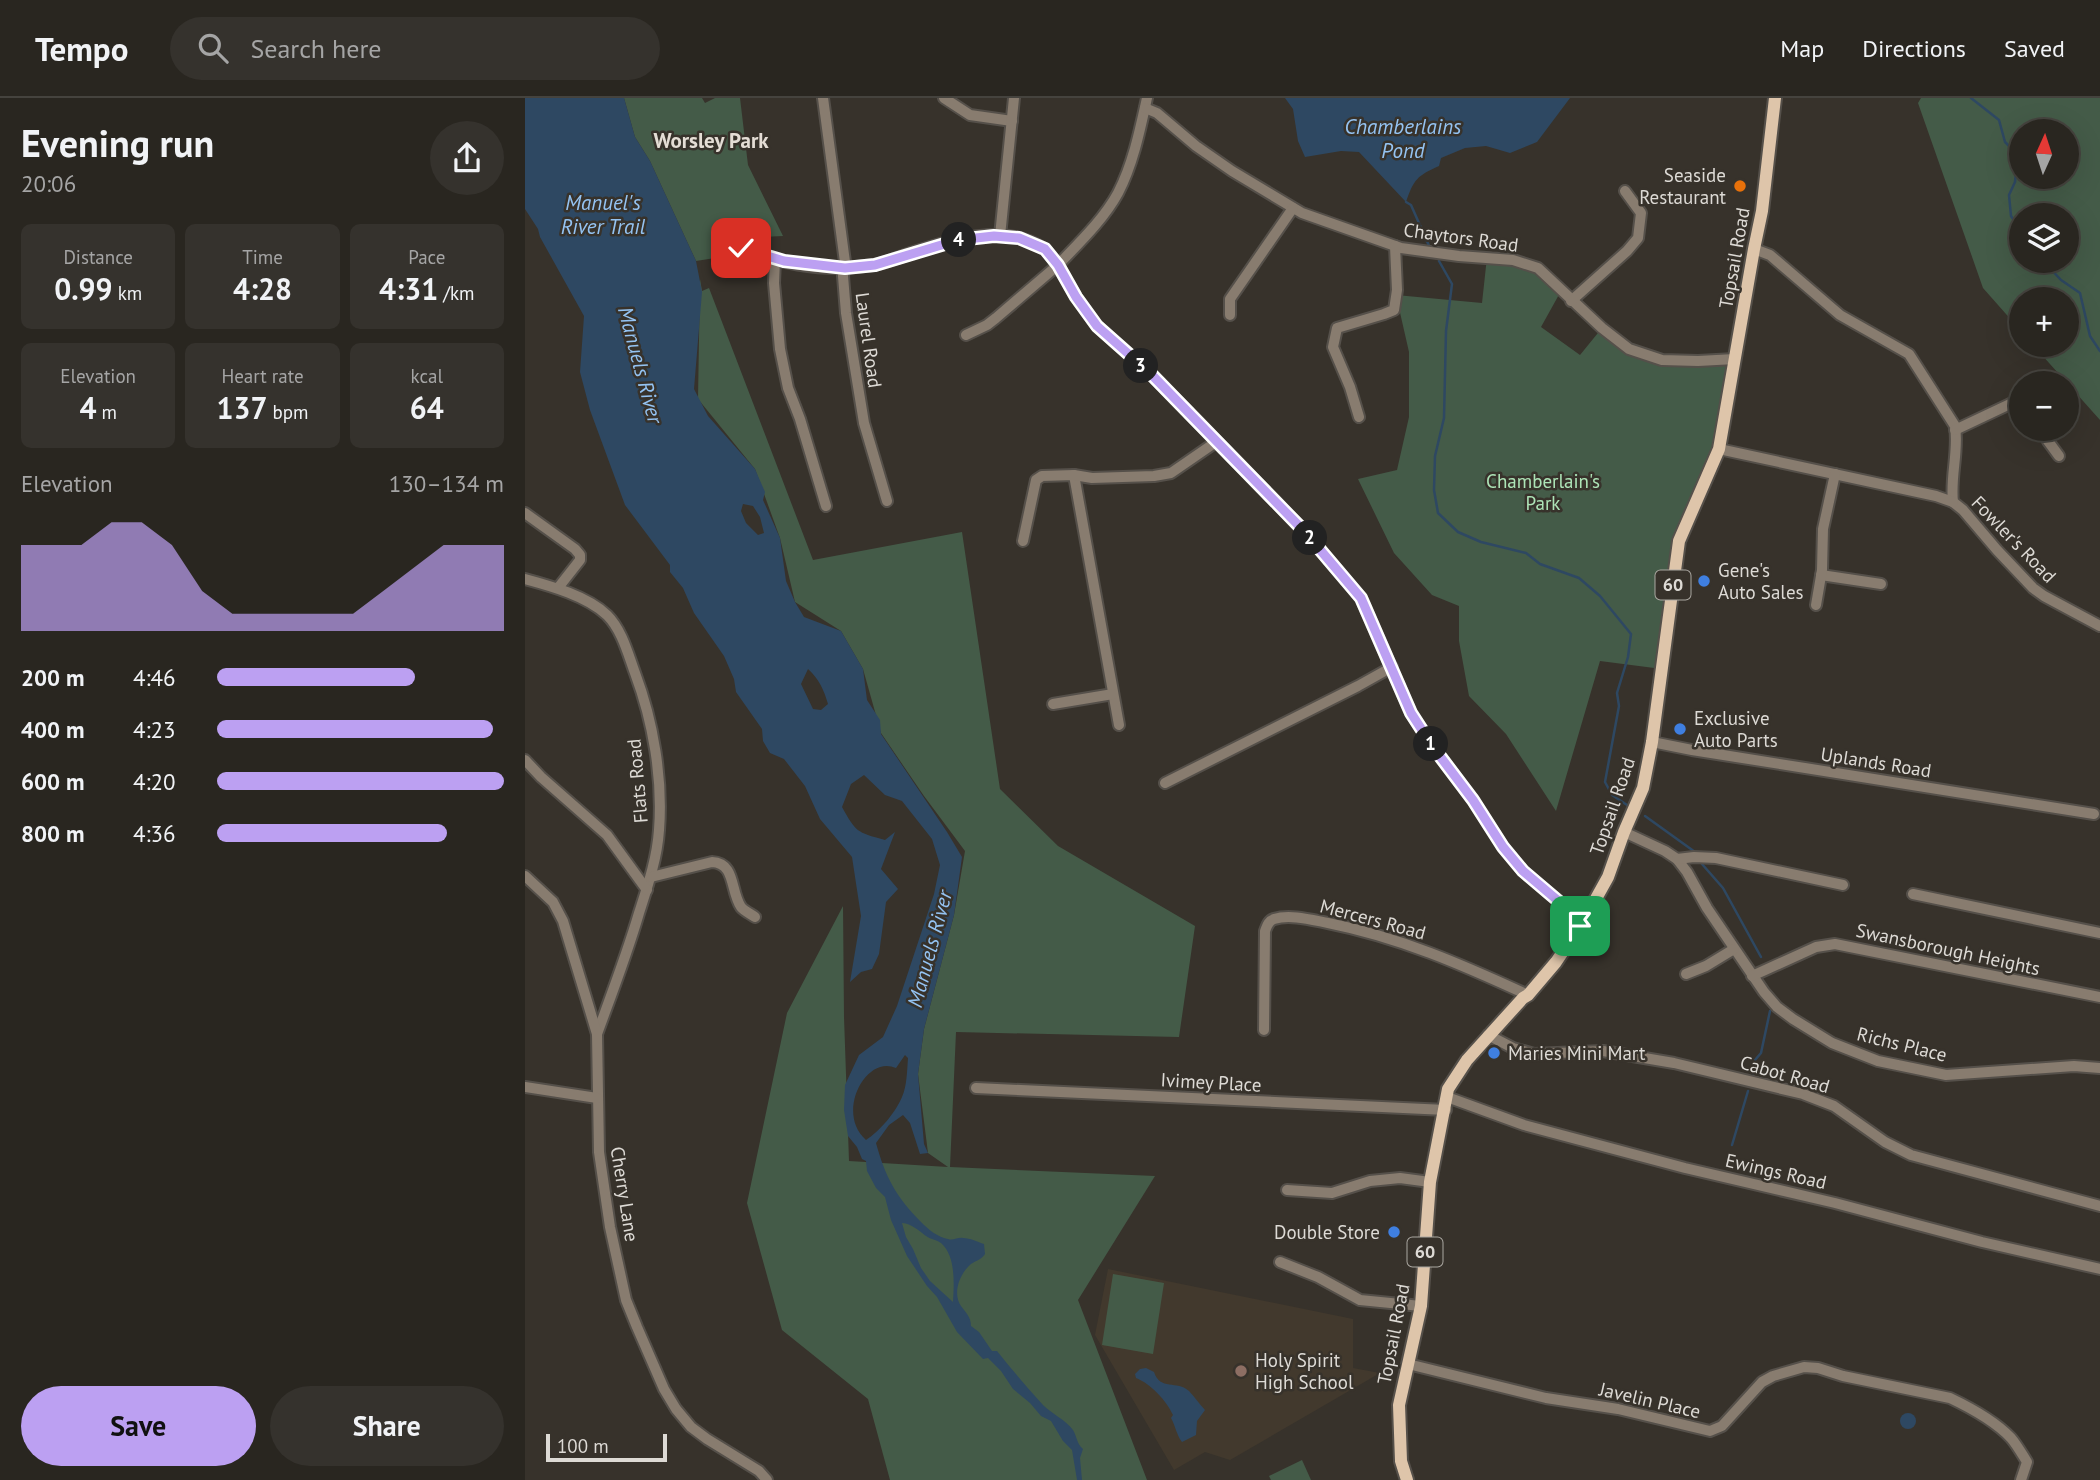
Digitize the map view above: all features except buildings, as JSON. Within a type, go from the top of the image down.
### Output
[{"type":"main road","name":"Topsail Road","points":[[1407,1480],[1401,1461],[1399,1405],[1421,1306],[1430,1182],[1448,1089],[1488,1035],[1556,962],[1583,922],[1608,877],[1623,832],[1643,788],[1652,742],[1679,541],[1719,449],[1762,211],[1775,98]]},
{"type":"street","name":"Laurel Road","points":[[823,98],[845,268],[843,276],[846,313],[862,414],[887,501]]},
{"type":"street","points":[[944,98],[970,115],[1012,121]]},
{"type":"street","points":[[1000,236],[1014,98]]},
{"type":"street","points":[[966,335],[987,325],[1058,265],[1101,216],[1118,193],[1135,148],[1146,103]]},
{"type":"street","name":"Chaytors Road","points":[[1146,103],[1196,146],[1302,213],[1395,246],[1459,256],[1513,260],[1538,268],[1571,301],[1629,349],[1662,360],[1735,359]]},
{"type":"street","points":[[1571,301],[1639,237],[1641,213],[1625,191]]},
{"type":"street","points":[[1230,315],[1230,299],[1293,208]]},
{"type":"street","points":[[727,240],[775,260],[845,268],[875,265],[958,240],[1000,236],[1019,238],[1045,249],[1097,326],[1150,373],[1305,532],[1361,598],[1411,713],[1433,747],[1523,871],[1583,922]]},
{"type":"street","points":[[1359,417],[1350,387],[1332,347],[1338,328],[1394,310],[1397,290],[1395,246]]},
{"type":"street","points":[[1754,249],[1770,255],[1840,315],[1909,354],[1951,417],[1955,430],[2009,404]]},
{"type":"street","points":[[775,260],[774,283],[785,375],[826,506]]},
{"type":"street","name":"Fowler's Road","points":[[1955,430],[1953,502],[2033,588],[2100,626]]},
{"type":"street","points":[[2048,441],[2059,456]]},
{"type":"street","points":[[1023,541],[1036,480],[1042,477],[1074,475],[1092,478],[1171,473],[1216,442]]},
{"type":"street","points":[[1719,449],[1953,502]]},
{"type":"street","points":[[1816,605],[1821,575],[1823,529],[1835,474]]},
{"type":"street","points":[[1074,475],[1119,725]]},
{"type":"street","points":[[525,513],[580,555],[580,560],[558,588]]},
{"type":"street","points":[[1821,575],[1881,584]]},
{"type":"street","name":"Flats Road","points":[[525,579],[558,588],[608,615],[620,634],[641,690],[658,775],[659,832],[651,877],[597,1034]]},
{"type":"street","points":[[1165,783],[1392,667]]},
{"type":"street","points":[[1053,704],[1113,694]]},
{"type":"street","name":"Uplands Road","points":[[1652,742],[2094,814]]},
{"type":"street","points":[[525,760],[607,835],[647,890]]},
{"type":"street","name":"Richs Place","points":[[1623,832],[1677,859],[1752,976],[1777,1007],[1801,1025],[1843,1048],[1885,1063],[1954,1075],[2080,1066],[2100,1068]]},
{"type":"street","points":[[1677,859],[1716,858],[1843,885]]},
{"type":"street","points":[[651,877],[720,862],[727,868],[741,907],[755,917]]},
{"type":"street","name":"Cherry Lane","points":[[525,876],[553,902],[563,920],[597,1034],[599,1152],[610,1227],[624,1288],[637,1327],[664,1389],[691,1427],[759,1471],[767,1480]]},
{"type":"street","points":[[1913,894],[2100,933]]},
{"type":"street","name":"Mercers Road","points":[[1264,1030],[1265,931],[1268,923],[1275,919],[1311,919],[1424,949],[1528,995]]},
{"type":"street","name":"Swansborough Heights","points":[[1752,976],[1816,947],[1835,944],[2100,998]]},
{"type":"street","points":[[1686,974],[1706,966],[1734,949]]},
{"type":"street","name":"Cabot Road","points":[[1488,1035],[1513,1048],[1534,1054],[1602,1051],[1674,1063],[1803,1094],[1834,1106],[1890,1145],[1919,1158],[2100,1206]]},
{"type":"street","points":[[525,1087],[597,1098]]},
{"type":"street","name":"Ivimey Place","points":[[976,1088],[1447,1103]]},
{"type":"street","name":"Ewings Road","points":[[1447,1103],[1463,1104],[1524,1125],[1685,1168],[2100,1269]]},
{"type":"street","points":[[1287,1190],[1332,1193],[1370,1181],[1400,1178],[1430,1182]]},
{"type":"street","points":[[1280,1262],[1318,1277],[1360,1300],[1421,1306]]},
{"type":"street","name":"Javelin Place","points":[[1408,1364],[1546,1398],[1618,1409],[1710,1431],[1722,1426],[1767,1379],[1800,1368],[1813,1367],[1843,1376],[1950,1398],[1962,1404],[2013,1440],[2027,1462],[2021,1480]]},
{"type":"shaded area","name":"Holy Spirit High School","points":[[1108,1269],[1353,1319],[1353,1368],[1380,1373],[1230,1460],[1205,1452],[1174,1470],[1095,1335]]},
{"type":"green space","name":"Worsley Park","points":[[624,98],[702,98],[705,103],[715,98],[740,98],[748,165],[783,236],[744,238],[734,255],[696,261],[650,161],[635,137]]},
{"type":"green space","points":[[1921,98],[2100,98],[2100,420],[2079,396],[2079,371],[2056,371],[2044,357],[2079,357],[2079,287],[2009,287],[2009,317],[1983,288],[1918,103]]},
{"type":"green space","name":"Chamberlain's Park","points":[[1487,257],[1538,268],[1561,291],[1541,327],[1580,355],[1602,328],[1629,349],[1662,360],[1735,359],[1719,449],[1679,541],[1662,669],[1600,661],[1556,811],[1506,734],[1469,696],[1459,641],[1459,606],[1432,595],[1394,553],[1358,479],[1397,470],[1409,417],[1409,352],[1396,295],[1482,303]]},
{"type":"green space","points":[[700,279],[702,291],[709,288],[813,560],[962,532],[1000,789],[1058,846],[1195,926],[1179,1037],[956,1032],[950,1167],[1155,1176],[1078,1300],[1147,1480],[890,1480],[868,1399],[782,1330],[747,1203],[787,1013],[843,906],[849,1161],[948,1167],[928,1153],[918,1074],[924,1029],[954,915],[965,851],[881,733],[863,669],[841,631],[795,602],[780,538],[755,469],[698,399]]},
{"type":"green space","points":[[1113,1274],[1164,1283],[1153,1354],[1102,1345]]},
{"type":"green space","points":[[1302,1460],[1311,1480],[1271,1480],[1269,1476]]},
{"type":"water","name":"Manuel's River Trail","points":[[525,98],[624,98],[635,137],[650,161],[696,261],[702,292],[694,389],[708,416],[755,469],[765,492],[763,500],[780,538],[786,581],[795,602],[804,617],[841,631],[863,669],[867,700],[880,720],[881,734],[962,857],[954,915],[924,1029],[918,1074],[924,1144],[928,1153],[920,1154],[910,1123],[903,1115],[889,1125],[876,1143],[879,1155],[898,1195],[912,1213],[936,1235],[952,1240],[966,1238],[984,1244],[985,1254],[967,1268],[961,1278],[957,1289],[958,1301],[971,1326],[979,1332],[992,1351],[997,1351],[1043,1405],[1073,1430],[1083,1449],[1080,1458],[1082,1480],[1077,1480],[1072,1450],[1051,1421],[1041,1416],[1013,1389],[988,1358],[983,1359],[957,1332],[937,1297],[907,1256],[891,1220],[885,1197],[876,1188],[867,1171],[866,1161],[848,1136],[844,1110],[845,1085],[859,1055],[883,1037],[897,1006],[934,894],[940,865],[932,839],[902,801],[885,795],[864,775],[851,784],[842,807],[854,826],[862,833],[885,840],[895,832],[881,869],[898,889],[886,902],[879,954],[872,969],[861,972],[850,982],[861,916],[852,857],[820,819],[805,786],[784,759],[770,753],[763,741],[762,729],[736,692],[734,679],[724,656],[694,613],[683,588],[670,572],[670,565],[625,505],[590,410],[580,372],[584,316],[525,209]],"holes":[[[743,504],[753,506],[760,517],[764,533],[758,535],[746,523],[741,511]],[[808,669],[821,685],[828,704],[821,710],[813,709],[801,684]],[[905,1055],[908,1058],[907,1073],[902,1097],[887,1121],[866,1140],[857,1129],[853,1115],[858,1089],[874,1070],[885,1066],[896,1068]],[[902,1223],[941,1243],[946,1249],[952,1263],[953,1302],[930,1281],[906,1237]]]},
{"type":"water","name":"Chamberlains Pond","points":[[1285,98],[1570,98],[1537,142],[1510,153],[1486,146],[1465,148],[1441,158],[1439,166],[1417,179],[1406,202],[1359,152],[1341,151],[1305,157],[1298,141],[1293,109]]},
{"type":"water","points":[[1146,1368],[1154,1372],[1160,1381],[1189,1391],[1205,1410],[1197,1421],[1196,1435],[1182,1442],[1171,1418],[1173,1415],[1166,1404],[1152,1388],[1136,1378],[1135,1374],[1140,1369]]},
{"type":"water","points":[[1908,1413],[1914,1415],[1914,1427],[1908,1429],[1902,1427],[1900,1421],[1902,1415]]},
{"type":"waterway","points":[[1971,98],[1999,120],[2005,142],[2018,155],[2015,182],[2009,195],[2010,203]]},
{"type":"waterway","points":[[1406,202],[1411,205],[1430,248]]},
{"type":"waterway","points":[[1439,261],[1452,284],[1446,331],[1444,418],[1435,456],[1434,490],[1438,513],[1458,532],[1481,542],[1526,553],[1540,564],[1579,578],[1600,596],[1631,634],[1628,657],[1617,693],[1619,706],[1605,782],[1612,795],[1630,807]]},
{"type":"waterway","points":[[2054,273],[2080,293],[2090,336],[2100,351]]},
{"type":"waterway","points":[[1645,816],[1695,852]]},
{"type":"waterway","points":[[1702,864],[1723,888],[1761,957]]},
{"type":"waterway","points":[[1753,1074],[1755,1060],[1761,1053],[1770,1011]]},
{"type":"waterway","points":[[1732,1145],[1748,1091]]},
{"type":"place","name":"Seaside Restaurant","points":[[1740,186]]},
{"type":"place","name":"Gene's Auto Sales","points":[[1704,581]]},
{"type":"place","name":"Exclusive Auto Parts","points":[[1680,729]]},
{"type":"place","name":"Maries Mini Mart","points":[[1494,1053]]},
{"type":"place","name":"Double Store","points":[[1394,1232]]},
{"type":"place","name":"Holy Spirit High School","points":[[1241,1371]]},
{"type":"district","name":"Worsley Park","points":[[711,141]]},
{"type":"route","points":[[741,248],[760,256],[803,265],[845,268],[875,265],[958,240],[994,236],[1019,238],[1045,249],[1097,326],[1150,373],[1305,532],[1361,598],[1411,713],[1433,747],[1473,800],[1503,847],[1523,871],[1583,922],[1580,926]]},
{"type":"water label","name":"Manuels River","points":[[640,365]]},
{"type":"water label","name":"Manuels River","points":[[930,949]]}]
